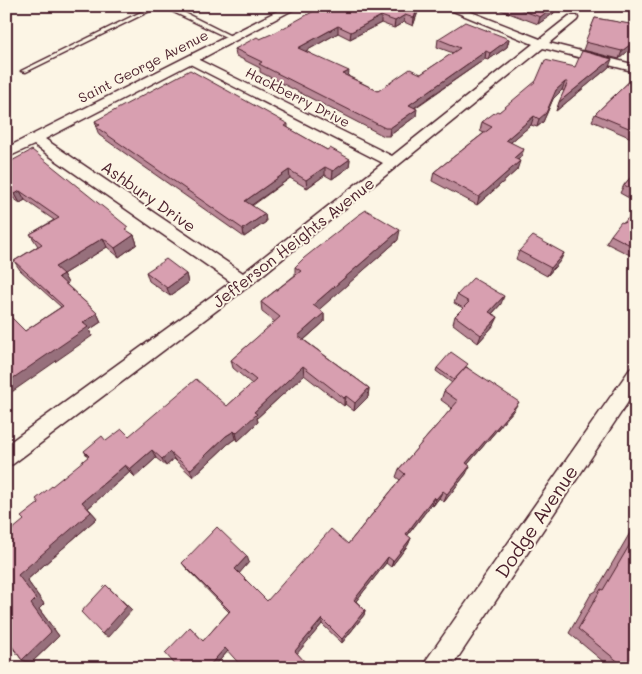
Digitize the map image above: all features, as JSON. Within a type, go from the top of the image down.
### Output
[{"type":"street","name":"Saint George Avenue","points":[[8,151],[295,6]]},
{"type":"street","points":[[446,6],[542,44],[636,69]]},
{"type":"street","name":"Jefferson Heights Avenue","points":[[6,457],[243,282],[573,18]]},
{"type":"street","name":"Hackberry Drive","points":[[189,59],[393,162]]},
{"type":"street","name":"Ashbury Drive","points":[[35,139],[243,282]]},
{"type":"street","name":"Dodge Avenue","points":[[436,668],[636,374]]},
{"type":"lane","points":[[24,71],[153,8],[168,7],[232,38]]},
{"type":"building","points":[[323,6],[418,6],[414,18],[405,15],[395,21],[381,16],[351,32],[338,26],[298,48],[349,71],[343,74],[378,91],[410,69],[421,74],[460,48],[438,39],[465,22],[509,39],[490,53],[486,51],[409,105],[417,109],[390,128],[385,128],[259,64],[262,62],[235,49],[257,37],[260,39],[276,32]]},
{"type":"building","points":[[511,6],[555,6],[540,17]]},
{"type":"building","points":[[595,18],[636,25],[636,40],[622,51],[585,42]]},
{"type":"building","points":[[582,51],[612,59],[559,102],[568,82],[565,82],[556,90],[546,113],[539,119],[534,116],[506,140],[524,149],[514,158],[520,161],[479,197],[434,172],[492,127],[482,122],[497,111],[499,112],[536,81],[545,60],[575,67]]},
{"type":"building","points":[[190,70],[288,124],[285,126],[327,150],[330,148],[350,159],[333,171],[325,167],[306,180],[289,170],[245,201],[265,214],[243,229],[96,127],[100,125],[95,121]]},
{"type":"building","points":[[636,75],[636,131],[595,114]]},
{"type":"building","points":[[32,150],[128,227],[125,229],[134,235],[115,248],[103,238],[55,267],[63,274],[58,277],[97,313],[83,323],[88,327],[6,383],[6,343],[8,342],[6,340],[6,312],[25,331],[63,306],[14,261],[42,244],[30,234],[59,218],[20,191],[15,194],[6,188],[6,164]]},
{"type":"building","points":[[636,171],[636,191],[624,185]]},
{"type":"building","points":[[636,209],[636,248],[611,235],[621,222],[624,223]]},
{"type":"building","points":[[366,210],[400,230],[313,305],[324,313],[298,336],[369,388],[355,403],[346,396],[344,398],[303,366],[254,412],[257,414],[236,433],[234,431],[226,436],[190,470],[170,452],[162,459],[152,450],[130,469],[125,465],[82,502],[91,512],[18,575],[36,599],[31,604],[51,632],[22,660],[6,640],[6,535],[24,520],[21,517],[39,503],[36,499],[89,456],[84,451],[102,436],[106,441],[122,429],[129,436],[196,379],[227,406],[256,380],[231,360],[280,317],[261,302],[301,271],[295,267],[304,258]]},
{"type":"building","points":[[533,236],[564,253],[551,268],[519,251]]},
{"type":"building","points":[[166,259],[186,274],[167,288],[146,272]]},
{"type":"building","points":[[473,278],[504,296],[489,312],[498,317],[481,335],[455,316],[469,302],[457,295]]},
{"type":"building","points":[[451,352],[468,364],[454,380],[437,368]]},
{"type":"building","points":[[466,367],[519,402],[466,463],[470,466],[447,494],[443,491],[436,499],[434,497],[406,534],[411,538],[393,561],[388,557],[354,600],[365,610],[342,639],[322,619],[295,651],[306,663],[303,668],[243,668],[225,648],[207,668],[178,668],[165,653],[190,627],[203,641],[230,611],[182,563],[217,527],[247,556],[235,569],[267,601],[331,529],[348,544],[405,474],[399,469],[458,401],[444,391]]},
{"type":"building","points":[[636,534],[636,653],[628,668],[626,668],[578,629]]},
{"type":"building","points":[[106,585],[127,606],[102,634],[81,612]]},
{"type":"building","points":[[116,663],[120,668],[111,668]]}]
